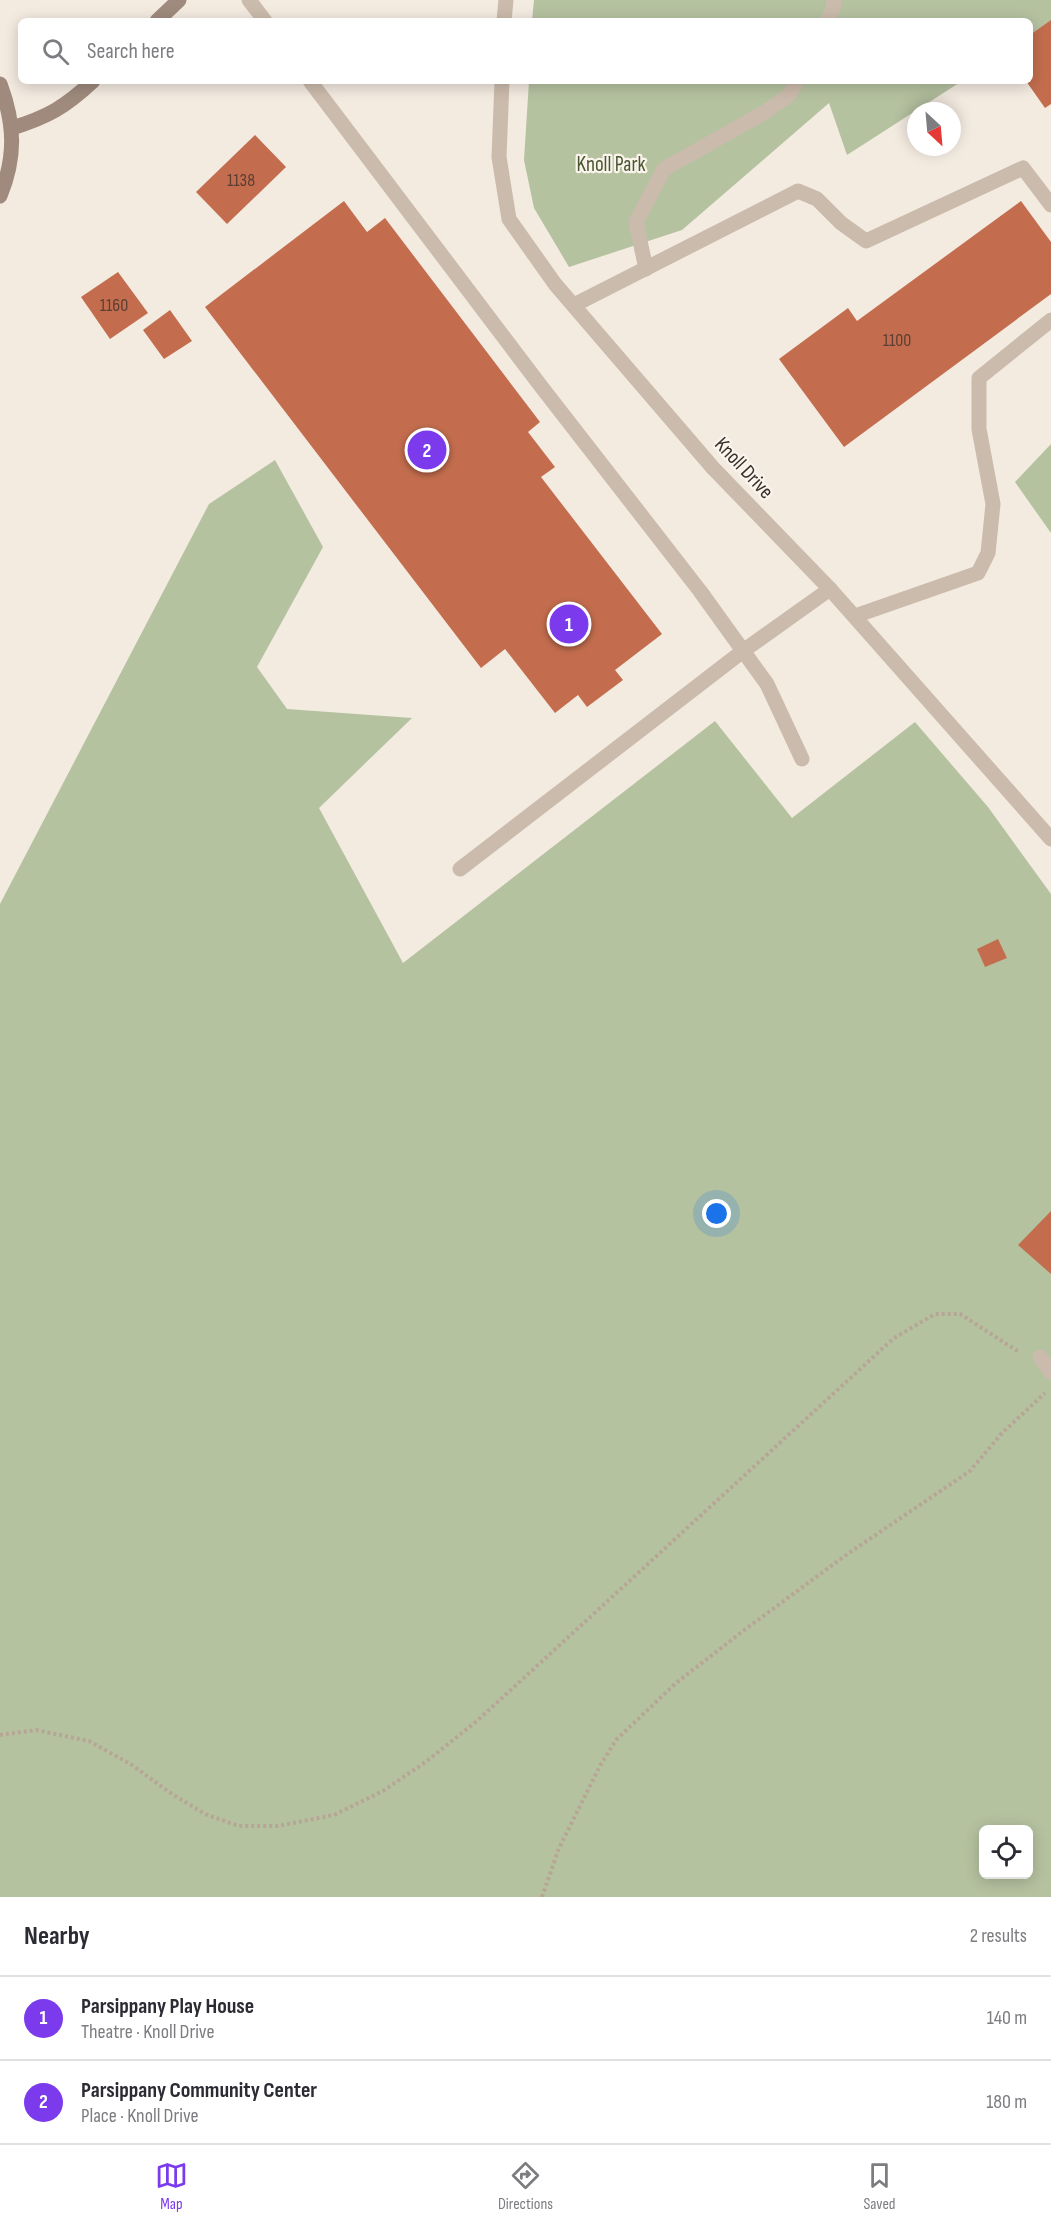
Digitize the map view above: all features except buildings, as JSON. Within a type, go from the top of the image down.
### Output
[{"type":"street","points":[[160,18],[179,0]]},
{"type":"street","points":[[249,0],[263,18]]},
{"type":"street","points":[[504,18],[507,0]]},
{"type":"street","points":[[829,18],[833,10],[834,0]]},
{"type":"street","points":[[0,84],[12,128],[13,148],[8,176],[0,196]]},
{"type":"street","points":[[12,128],[43,118],[75,98],[90,84]]},
{"type":"street","points":[[312,84],[540,385],[700,591],[767,684],[802,759]]},
{"type":"street","name":"Knoll Drive","points":[[502,84],[499,157],[509,219],[555,284],[713,468],[855,616],[1051,839]]},
{"type":"street","points":[[646,269],[636,222],[664,169],[765,112],[789,95],[795,84]]},
{"type":"street","points":[[574,305],[798,191],[817,199],[841,223],[866,241],[1023,168],[1051,205]]},
{"type":"street","points":[[855,616],[978,573],[988,553],[993,504],[979,429],[979,378],[1051,320]]},
{"type":"street","points":[[460,869],[743,651],[830,589]]},
{"type":"street","points":[[1040,1357],[1051,1372]]},
{"type":"path","points":[[0,1735],[36,1730],[89,1741],[132,1765],[197,1809],[238,1826],[278,1826],[334,1815],[383,1791],[409,1774],[478,1720],[894,1338],[935,1314],[960,1314],[1018,1352],[1040,1357]]},
{"type":"path","points":[[542,1897],[559,1848],[601,1764],[616,1740],[676,1683],[747,1628],[846,1555],[970,1471],[1002,1433],[1041,1396],[1051,1390]]},
{"type":"green space","points":[[534,0],[1051,0],[1051,24],[1033,36],[1033,18],[532,18]]},
{"type":"green space","name":"Knoll Park","points":[[529,84],[957,84],[929,102],[907,102],[907,116],[847,155],[829,103],[682,230],[569,267],[534,208],[524,160]]},
{"type":"green space","points":[[1051,444],[1051,533],[1015,482]]},
{"type":"green space","points":[[275,460],[323,547],[257,667],[287,709],[412,718],[319,808],[403,963],[715,721],[792,818],[915,722],[988,807],[1051,894],[1051,1897],[0,1897],[0,904],[209,504]]},
{"type":"place","name":"Parsippany Community Center","points":[[427,450]]},
{"type":"place","name":"Parsippany Play House","points":[[569,624]]}]
